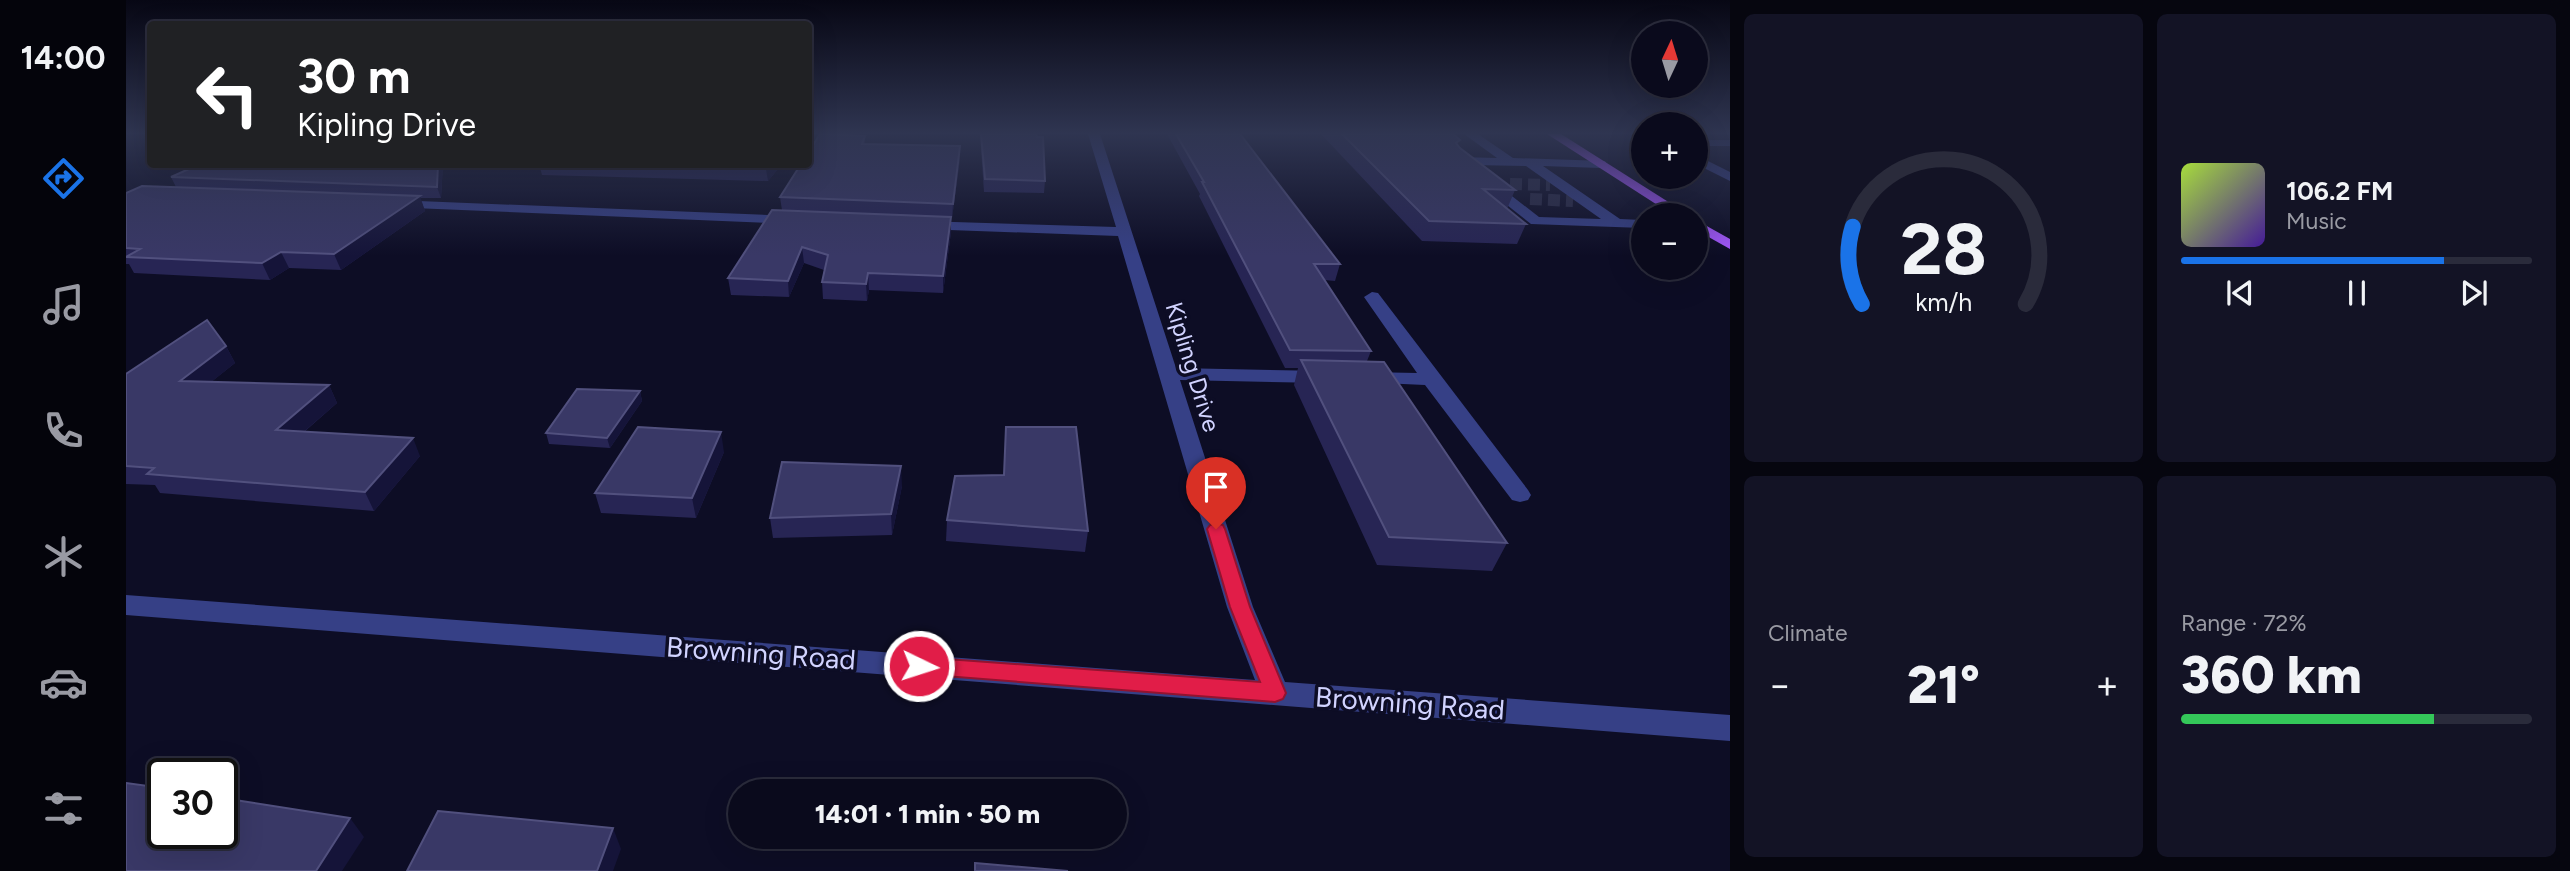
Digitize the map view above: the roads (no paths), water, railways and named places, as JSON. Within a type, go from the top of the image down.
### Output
[{"type":"main road","points":[[1618,175],[1663,203]]},
{"type":"main road","points":[[1708,232],[1730,245]]},
{"type":"street","name":"Kipling Drive","points":[[1106,175],[1240,607],[1275,693]]},
{"type":"street","points":[[1476,175],[1536,221],[1631,224]]},
{"type":"street","points":[[1544,175],[1579,201],[1618,223]]},
{"type":"street","points":[[1487,183],[1510,184]]},
{"type":"street","points":[[1507,198],[1530,199]]},
{"type":"street","points":[[381,204],[808,220]]},
{"type":"street","points":[[905,224],[1124,232]]},
{"type":"street","points":[[1371,297],[1520,495]]},
{"type":"street","points":[[1168,374],[1431,379]]},
{"type":"street","name":"Browning Road","points":[[126,605],[1730,728]]},
{"type":"tunnel","points":[[1510,184],[1550,185]]},
{"type":"tunnel","points":[[1530,199],[1573,201]]}]
